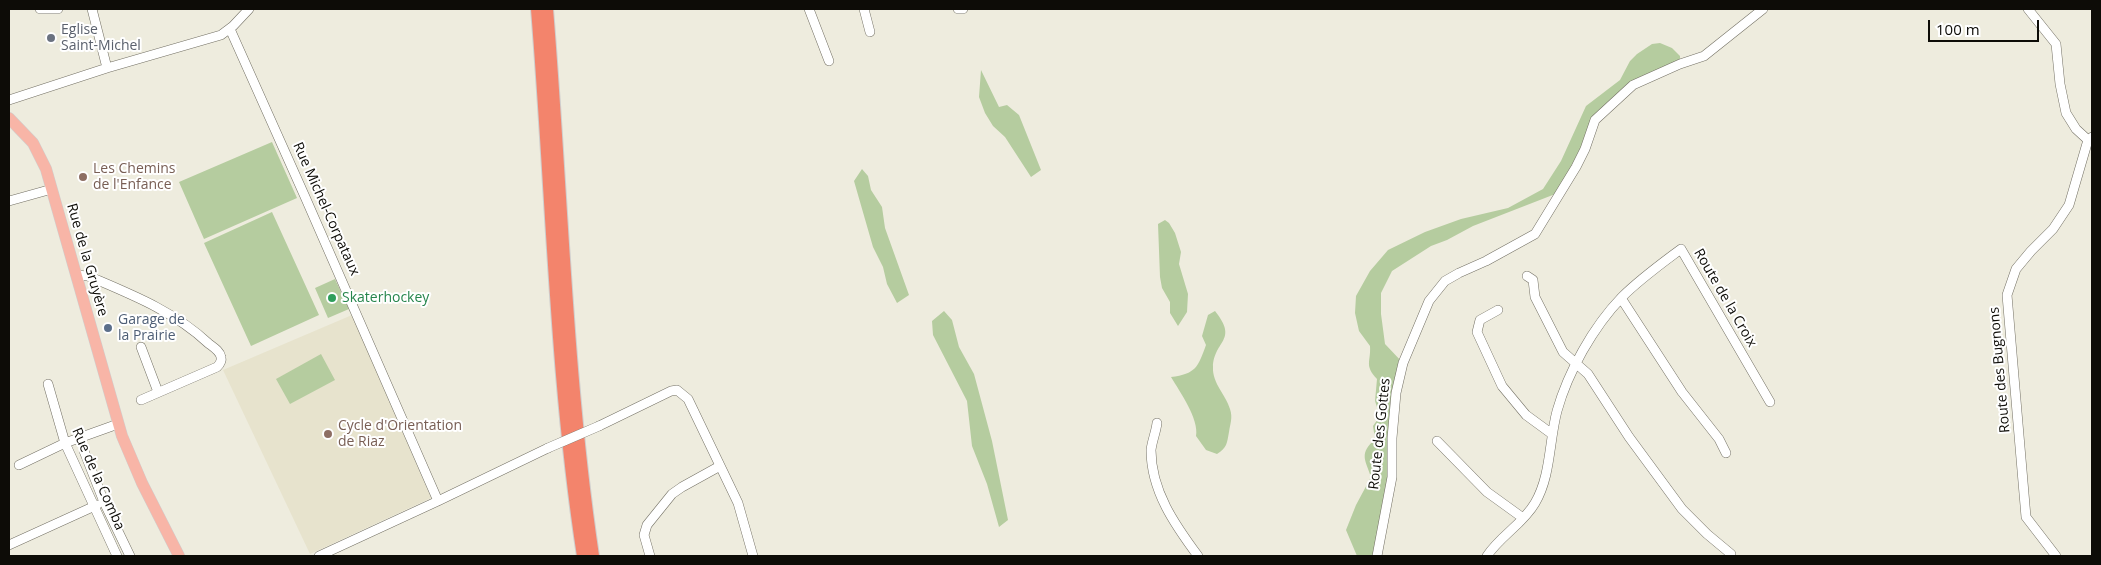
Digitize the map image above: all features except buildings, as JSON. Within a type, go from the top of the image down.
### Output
[{"type":"highway","points":[[537,9],[562,370],[582,556]]},
{"type":"highway","points":[[547,9],[572,369],[593,556]]},
{"type":"main road","name":"Rue de la Gruyère","points":[[9,118],[37,149],[46,169],[118,424],[142,483],[179,556]]},
{"type":"street","points":[[40,9],[58,9]]},
{"type":"street","points":[[92,9],[107,68]]},
{"type":"street","points":[[9,100],[107,68],[221,35],[230,30],[249,9]]},
{"type":"street","points":[[809,9],[829,61]]},
{"type":"street","points":[[864,9],[870,32]]},
{"type":"street","points":[[958,9],[963,9]]},
{"type":"street","name":"Route des Gottes","points":[[1377,556],[1392,477],[1392,438],[1396,393],[1403,363],[1429,301],[1445,281],[1535,234],[1585,149],[1595,120],[1633,85],[1680,64],[1704,56],[1764,9]]},
{"type":"street","points":[[2028,9],[2056,44],[2060,84],[2066,113],[2076,129],[2090,138]]},
{"type":"street","name":"Rue Michel-Corpataux","points":[[230,30],[438,500]]},
{"type":"street","name":"Route des Bugnons","points":[[2056,556],[2026,517],[2007,295],[2016,269],[2053,229],[2069,205],[2090,138]]},
{"type":"street","points":[[9,201],[52,189]]},
{"type":"street","name":"Route de la Croix","points":[[1487,556],[1535,503],[1545,479],[1552,434],[1562,397],[1576,363],[1607,315],[1621,298],[1638,282],[1681,249],[1770,402]]},
{"type":"street","points":[[76,276],[88,276],[161,309],[192,329],[219,353],[221,359],[217,367],[141,400]]},
{"type":"street","points":[[1527,276],[1533,280],[1535,297],[1563,352],[1588,374],[1629,437],[1682,509],[1706,534],[1731,554]]},
{"type":"street","points":[[1621,298],[1682,392],[1719,438],[1726,453]]},
{"type":"street","points":[[1498,310],[1480,320],[1477,332],[1502,386],[1526,415],[1552,434]]},
{"type":"street","points":[[141,346],[158,392]]},
{"type":"street","name":"Rue de la Comba","points":[[48,384],[64,443],[117,556]]},
{"type":"street","points":[[319,556],[548,448],[677,390],[688,399],[738,503],[753,556]]},
{"type":"street","points":[[1157,423],[1151,449],[1159,492],[1164,505],[1198,556]]},
{"type":"street","points":[[19,465],[64,443],[118,424]]},
{"type":"street","points":[[1437,441],[1487,492],[1523,518]]},
{"type":"street","points":[[84,451],[104,502],[130,556]]},
{"type":"street","points":[[650,556],[644,535],[647,525],[672,494],[682,486],[720,466]]},
{"type":"street","points":[[9,545],[104,502]]},
{"type":"shaded area","name":"Cycle d'Orientation de Riaz","points":[[352,315],[431,498],[310,554],[223,370]]},
{"type":"green space","points":[[1660,43],[1672,48],[1680,56],[1680,64],[1633,85],[1595,120],[1563,191],[1473,226],[1431,246],[1392,271],[1381,293],[1381,314],[1385,344],[1403,363],[1392,475],[1377,556],[1357,556],[1346,530],[1356,505],[1371,477],[1365,461],[1365,453],[1375,439],[1373,426],[1380,416],[1375,401],[1377,379],[1369,367],[1370,346],[1359,331],[1355,313],[1356,296],[1370,271],[1388,250],[1425,232],[1461,219],[1508,208],[1543,189],[1561,161],[1586,106],[1620,80],[1630,61],[1637,54],[1652,44]]},
{"type":"green space","points":[[981,70],[999,107],[1007,105],[1019,115],[1041,170],[1031,177],[1005,137],[993,126],[985,113],[979,97]]},
{"type":"green space","points":[[272,142],[297,198],[204,239],[179,182]]},
{"type":"green space","points":[[862,169],[868,176],[871,190],[882,207],[885,228],[909,295],[897,303],[887,284],[883,267],[873,247],[854,181]]},
{"type":"green space","points":[[272,212],[319,315],[251,346],[204,243]]},
{"type":"green space","points":[[1165,220],[1175,233],[1181,252],[1179,264],[1188,294],[1187,312],[1178,326],[1170,313],[1170,302],[1162,288],[1160,277],[1158,224]]},
{"type":"green space","name":"Skaterhockey","points":[[335,279],[349,309],[328,318],[315,288]]},
{"type":"green space","points":[[944,311],[952,320],[959,347],[974,374],[992,441],[1008,520],[999,527],[987,484],[972,446],[967,401],[933,335],[932,321]]},
{"type":"green space","points":[[1215,311],[1222,321],[1225,335],[1214,358],[1213,373],[1228,404],[1231,415],[1226,445],[1217,454],[1206,450],[1196,436],[1195,422],[1192,414],[1171,377],[1186,374],[1198,364],[1206,345],[1202,336],[1208,315]]},
{"type":"green space","points":[[321,354],[335,380],[290,404],[276,379]]},
{"type":"place","name":"Eglise Saint-Michel","points":[[51,38]]},
{"type":"place","name":"Les Chemins de l'Enfance","points":[[83,177]]},
{"type":"place","name":"Skaterhockey","points":[[332,298]]},
{"type":"place","name":"Garage de la Prairie","points":[[108,328]]},
{"type":"place","name":"Cycle d'Orientation de Riaz","points":[[328,434]]}]
